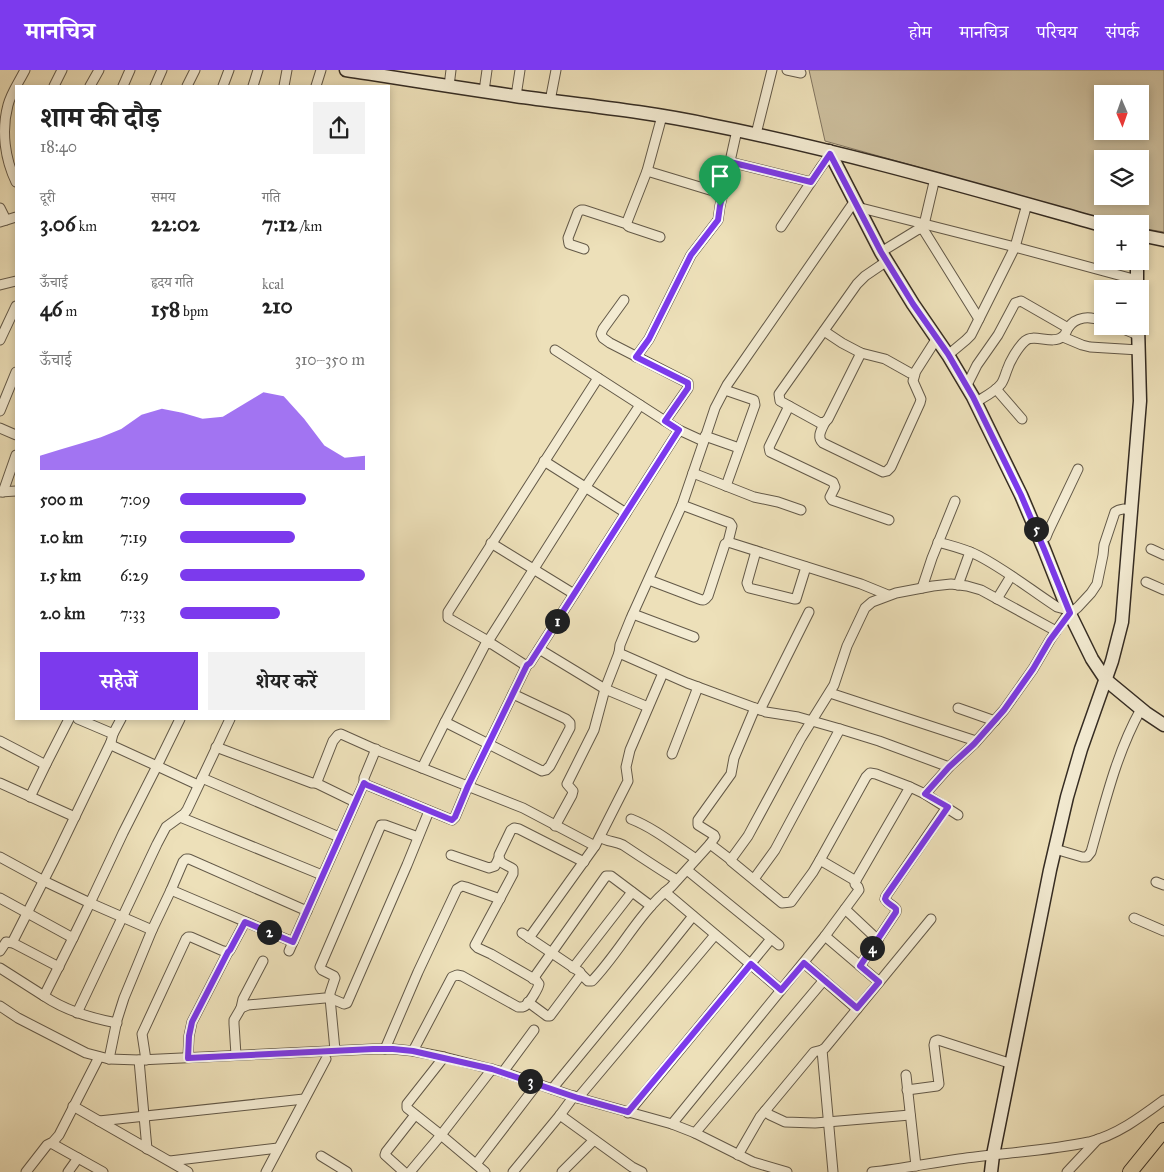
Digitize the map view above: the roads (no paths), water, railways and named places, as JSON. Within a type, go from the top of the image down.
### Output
[{"type":"main road","points":[[1130,1172],[1164,1130]]},
{"type":"main road","points":[[1136,1172],[1164,1139]]},
{"type":"street","points":[[17,85],[25,70]]},
{"type":"street","points":[[54,85],[62,70]]},
{"type":"street","points":[[91,85],[99,70]]},
{"type":"street","points":[[123,85],[130,70]]},
{"type":"street","points":[[154,85],[162,70]]},
{"type":"street","points":[[188,85],[196,70]]},
{"type":"street","points":[[223,85],[229,70]]},
{"type":"street","points":[[252,85],[258,70]]},
{"type":"street","points":[[284,85],[287,70]]},
{"type":"street","points":[[316,85],[321,70]]},
{"type":"street","points":[[346,70],[412,75],[448,86],[662,116],[737,130],[935,178],[1094,223]]},
{"type":"street","points":[[448,86],[451,70]]},
{"type":"street","points":[[484,91],[487,70]]},
{"type":"street","points":[[516,96],[520,70]]},
{"type":"street","points":[[550,100],[556,70]]},
{"type":"street","points":[[756,134],[772,70]]},
{"type":"street","points":[[787,70],[801,73]]},
{"type":"street","points":[[15,89],[8,105],[2,133],[15,179]]},
{"type":"street","points":[[627,224],[647,171],[662,116]]},
{"type":"street","points":[[636,357],[649,339],[691,255],[718,220],[737,130]]},
{"type":"street","points":[[782,227],[829,153]]},
{"type":"street","points":[[829,153],[884,256],[913,304],[948,354],[976,402],[1021,495],[1069,612],[1092,659],[1106,680],[1164,725]]},
{"type":"street","points":[[730,162],[811,182]]},
{"type":"street","points":[[647,171],[723,194]]},
{"type":"street","points":[[825,422],[820,423],[780,401],[779,394],[857,284],[884,256],[923,226],[935,178]]},
{"type":"street","points":[[856,204],[923,226],[1015,247],[1124,280]]},
{"type":"street","points":[[555,826],[572,795],[573,791],[567,784],[594,730],[605,688],[620,646],[682,505],[715,408],[725,390],[856,204]]},
{"type":"street","points":[[948,354],[971,335],[1015,247],[1027,204]]},
{"type":"street","points":[[0,208],[3,221],[15,217]]},
{"type":"street","points":[[584,250],[568,242],[571,229],[580,210],[627,224],[630,227],[660,237]]},
{"type":"street","points":[[923,226],[944,264],[979,319]]},
{"type":"street","points":[[1149,237],[1164,240]]},
{"type":"street","points":[[0,285],[15,281]]},
{"type":"street","points":[[624,300],[603,329],[601,334],[603,338],[688,383],[688,388],[665,421]]},
{"type":"street","points":[[967,385],[977,365],[998,335],[1015,302],[1021,301],[1068,328]]},
{"type":"street","points":[[0,340],[15,308]]},
{"type":"street","points":[[1063,337],[1076,320],[1094,318]]},
{"type":"street","points":[[824,331],[861,353],[885,359],[915,374]]},
{"type":"street","points":[[991,1172],[1067,797],[1081,749],[1118,643],[1122,622],[1140,401],[1138,335]]},
{"type":"street","points":[[976,402],[996,389],[1004,378],[1011,361],[1026,340],[1031,338],[1054,340],[1063,337],[1090,347],[1139,350]]},
{"type":"street","points":[[861,353],[819,436],[823,443],[883,472],[887,471],[891,466],[920,403],[921,399],[913,381],[915,374],[937,338]]},
{"type":"street","points":[[555,350],[679,430],[739,448]]},
{"type":"street","points":[[0,411],[15,374]]},
{"type":"street","points":[[527,665],[524,665],[448,618],[447,614],[598,378]]},
{"type":"street","points":[[996,389],[1022,419]]},
{"type":"street","points":[[725,390],[755,402],[726,486]]},
{"type":"street","points":[[422,768],[485,645],[640,405]]},
{"type":"street","points":[[789,406],[768,447],[770,452],[833,482],[835,487],[830,497],[832,500],[889,520]]},
{"type":"street","points":[[0,428],[15,435]]},
{"type":"street","points":[[364,783],[452,820],[455,817],[488,743],[527,665],[679,430]]},
{"type":"street","points":[[15,457],[1,492],[15,491]]},
{"type":"street","points":[[544,461],[626,513]]},
{"type":"street","points":[[1040,540],[1046,537],[1078,469]]},
{"type":"street","points":[[693,473],[754,497],[778,502],[801,510]]},
{"type":"street","points":[[922,588],[954,501]]},
{"type":"street","points":[[649,580],[699,600],[706,599],[708,596],[732,526],[730,523],[682,505]]},
{"type":"street","points":[[925,794],[995,721],[1033,669],[1069,612],[1078,607],[1091,593],[1097,584],[1104,545],[1114,512],[1122,509],[1131,510]]},
{"type":"street","points":[[728,542],[861,584],[888,595]]},
{"type":"street","points":[[938,542],[970,552],[995,565],[1057,607],[1069,612]]},
{"type":"street","points":[[491,543],[574,594]]},
{"type":"street","points":[[1151,549],[1164,555]]},
{"type":"street","points":[[756,551],[747,582],[749,588],[794,599],[796,598],[806,567]]},
{"type":"street","points":[[958,585],[970,552]]},
{"type":"street","points":[[997,599],[1011,576]]},
{"type":"street","points":[[1146,582],[1164,590]]},
{"type":"street","points":[[731,860],[748,836],[811,721],[834,686],[846,646],[865,608],[872,602],[888,595],[922,588],[942,585],[967,586],[980,590],[1056,631]]},
{"type":"street","points":[[663,673],[630,750],[626,767],[628,781],[600,837],[584,862],[525,935],[580,972],[588,981],[592,981],[651,906],[714,840],[714,836],[698,825],[698,820],[730,774],[734,758],[809,612]]},
{"type":"street","points":[[633,614],[694,636]]},
{"type":"street","points":[[539,649],[605,688],[648,707]]},
{"type":"street","points":[[619,653],[663,673],[758,709],[774,714],[798,717],[840,729],[879,741],[949,767]]},
{"type":"street","points":[[672,754],[698,687]]},
{"type":"street","points":[[830,693],[976,741]]},
{"type":"street","points":[[444,722],[542,771],[546,770],[570,728],[570,723],[566,719],[513,694]]},
{"type":"street","points":[[958,708],[995,721]]},
{"type":"street","points":[[1055,849],[1082,858],[1087,857],[1091,852],[1122,748],[1130,728],[1141,709]]},
{"type":"street","points":[[30,797],[68,720]]},
{"type":"street","points":[[80,720],[112,738]]},
{"type":"street","points":[[13,943],[121,720]]},
{"type":"street","points":[[44,996],[180,720]]},
{"type":"street","points":[[77,1013],[166,827],[187,810],[230,720]]},
{"type":"street","points":[[754,879],[775,850],[840,729]]},
{"type":"street","points":[[316,783],[333,741],[341,734],[523,808],[595,846]]},
{"type":"street","points":[[112,738],[111,745],[157,766],[339,838]]},
{"type":"street","points":[[0,741],[46,764]]},
{"type":"street","points":[[216,747],[316,783],[355,802]]},
{"type":"street","points":[[171,890],[245,922],[291,947],[364,783],[364,778],[376,749]]},
{"type":"street","points":[[710,844],[782,903],[787,903],[791,902],[802,888],[820,860],[866,776],[870,773],[925,794],[958,815]]},
{"type":"street","points":[[0,783],[75,817]]},
{"type":"street","points":[[672,1124],[804,963],[859,890],[855,884],[856,880],[910,787]]},
{"type":"street","points":[[860,966],[896,912],[895,907],[886,901],[886,896],[948,807]]},
{"type":"street","points":[[241,1008],[330,998],[344,1004],[347,1003],[429,811]]},
{"type":"street","points":[[180,817],[322,875]]},
{"type":"street","points":[[631,819],[652,830],[696,859]]},
{"type":"street","points":[[335,1050],[330,993],[335,978],[320,967],[381,825],[418,837]]},
{"type":"street","points":[[451,855],[492,868],[499,858],[510,830],[514,828],[584,862]]},
{"type":"street","points":[[600,837],[608,842],[620,844],[677,880]]},
{"type":"street","points":[[0,857],[44,881],[152,930]]},
{"type":"street","points":[[413,1051],[452,977],[456,975],[462,976],[518,1007],[526,1006],[538,988],[539,984],[533,979],[492,954],[478,948],[476,945],[513,874],[513,870],[500,861],[499,858]]},
{"type":"street","points":[[26,1172],[47,1145],[52,1143],[59,1135],[73,1106],[104,1058],[124,998],[152,930],[186,859],[306,911]]},
{"type":"street","points":[[820,860],[856,880]]},
{"type":"street","points":[[687,870],[779,945]]},
{"type":"street","points":[[533,979],[606,876],[611,876],[651,906]]},
{"type":"street","points":[[385,1049],[418,972],[457,889],[462,886],[500,899]]},
{"type":"street","points":[[573,968],[632,892]]},
{"type":"street","points":[[665,892],[781,990]]},
{"type":"street","points":[[0,898],[74,938]]},
{"type":"street","points":[[845,909],[878,940]]},
{"type":"street","points":[[552,1089],[693,916]]},
{"type":"street","points":[[1134,918],[1164,931]]},
{"type":"street","points":[[738,1155],[765,1110],[814,1052],[825,1048],[931,919]]},
{"type":"street","points":[[188,1058],[192,1022],[245,922]]},
{"type":"street","points":[[513,1172],[715,935]]},
{"type":"street","points":[[825,936],[879,982]]},
{"type":"street","points":[[147,1148],[144,1117],[142,1034],[188,937],[228,952]]},
{"type":"street","points":[[628,1112],[771,939]]},
{"type":"street","points":[[0,951],[6,942],[13,943],[59,967]]},
{"type":"street","points":[[236,1055],[234,1020],[263,961]]},
{"type":"street","points":[[804,963],[857,1008]]},
{"type":"street","points":[[0,968],[54,1003],[77,1013],[116,1023]]},
{"type":"street","points":[[528,1002],[547,1016],[550,1016],[581,974]]},
{"type":"street","points":[[695,1134],[824,980]]},
{"type":"street","points":[[0,1006],[18,1018],[62,1041],[86,1053],[104,1058],[142,1060],[385,1049],[413,1051],[444,1057],[503,1072],[576,1097],[672,1124],[754,1162],[788,1172]]},
{"type":"street","points":[[503,1072],[534,1030]]},
{"type":"street","points":[[907,1090],[937,1086],[939,1084],[934,1045],[935,1041],[938,1040],[1012,1064]]},
{"type":"street","points":[[822,1050],[833,1172]]},
{"type":"street","points":[[444,1057],[407,1104],[407,1108],[485,1172]]},
{"type":"street","points":[[266,1172],[326,1059]]},
{"type":"street","points":[[410,1172],[492,1069]]},
{"type":"street","points":[[906,1075],[916,1166]]},
{"type":"street","points":[[476,1164],[538,1084]]},
{"type":"street","points":[[99,1121],[304,1099]]},
{"type":"street","points":[[872,1172],[1076,1144],[1098,1139],[1138,1119],[1164,1100]]},
{"type":"street","points":[[73,1106],[188,1172]]},
{"type":"street","points":[[765,1110],[770,1116],[785,1122],[815,1123],[910,1115]]},
{"type":"street","points":[[404,1172],[385,1155],[415,1115]]},
{"type":"street","points":[[560,1115],[630,1170],[642,1172]]},
{"type":"street","points":[[1067,1172],[1098,1139]]},
{"type":"street","points":[[562,1172],[594,1140]]},
{"type":"street","points":[[52,1143],[103,1172]]},
{"type":"street","points":[[169,1161],[278,1148]]},
{"type":"street","points":[[322,1156],[347,1172]]},
{"type":"street","points":[[68,1172],[78,1158]]}]
